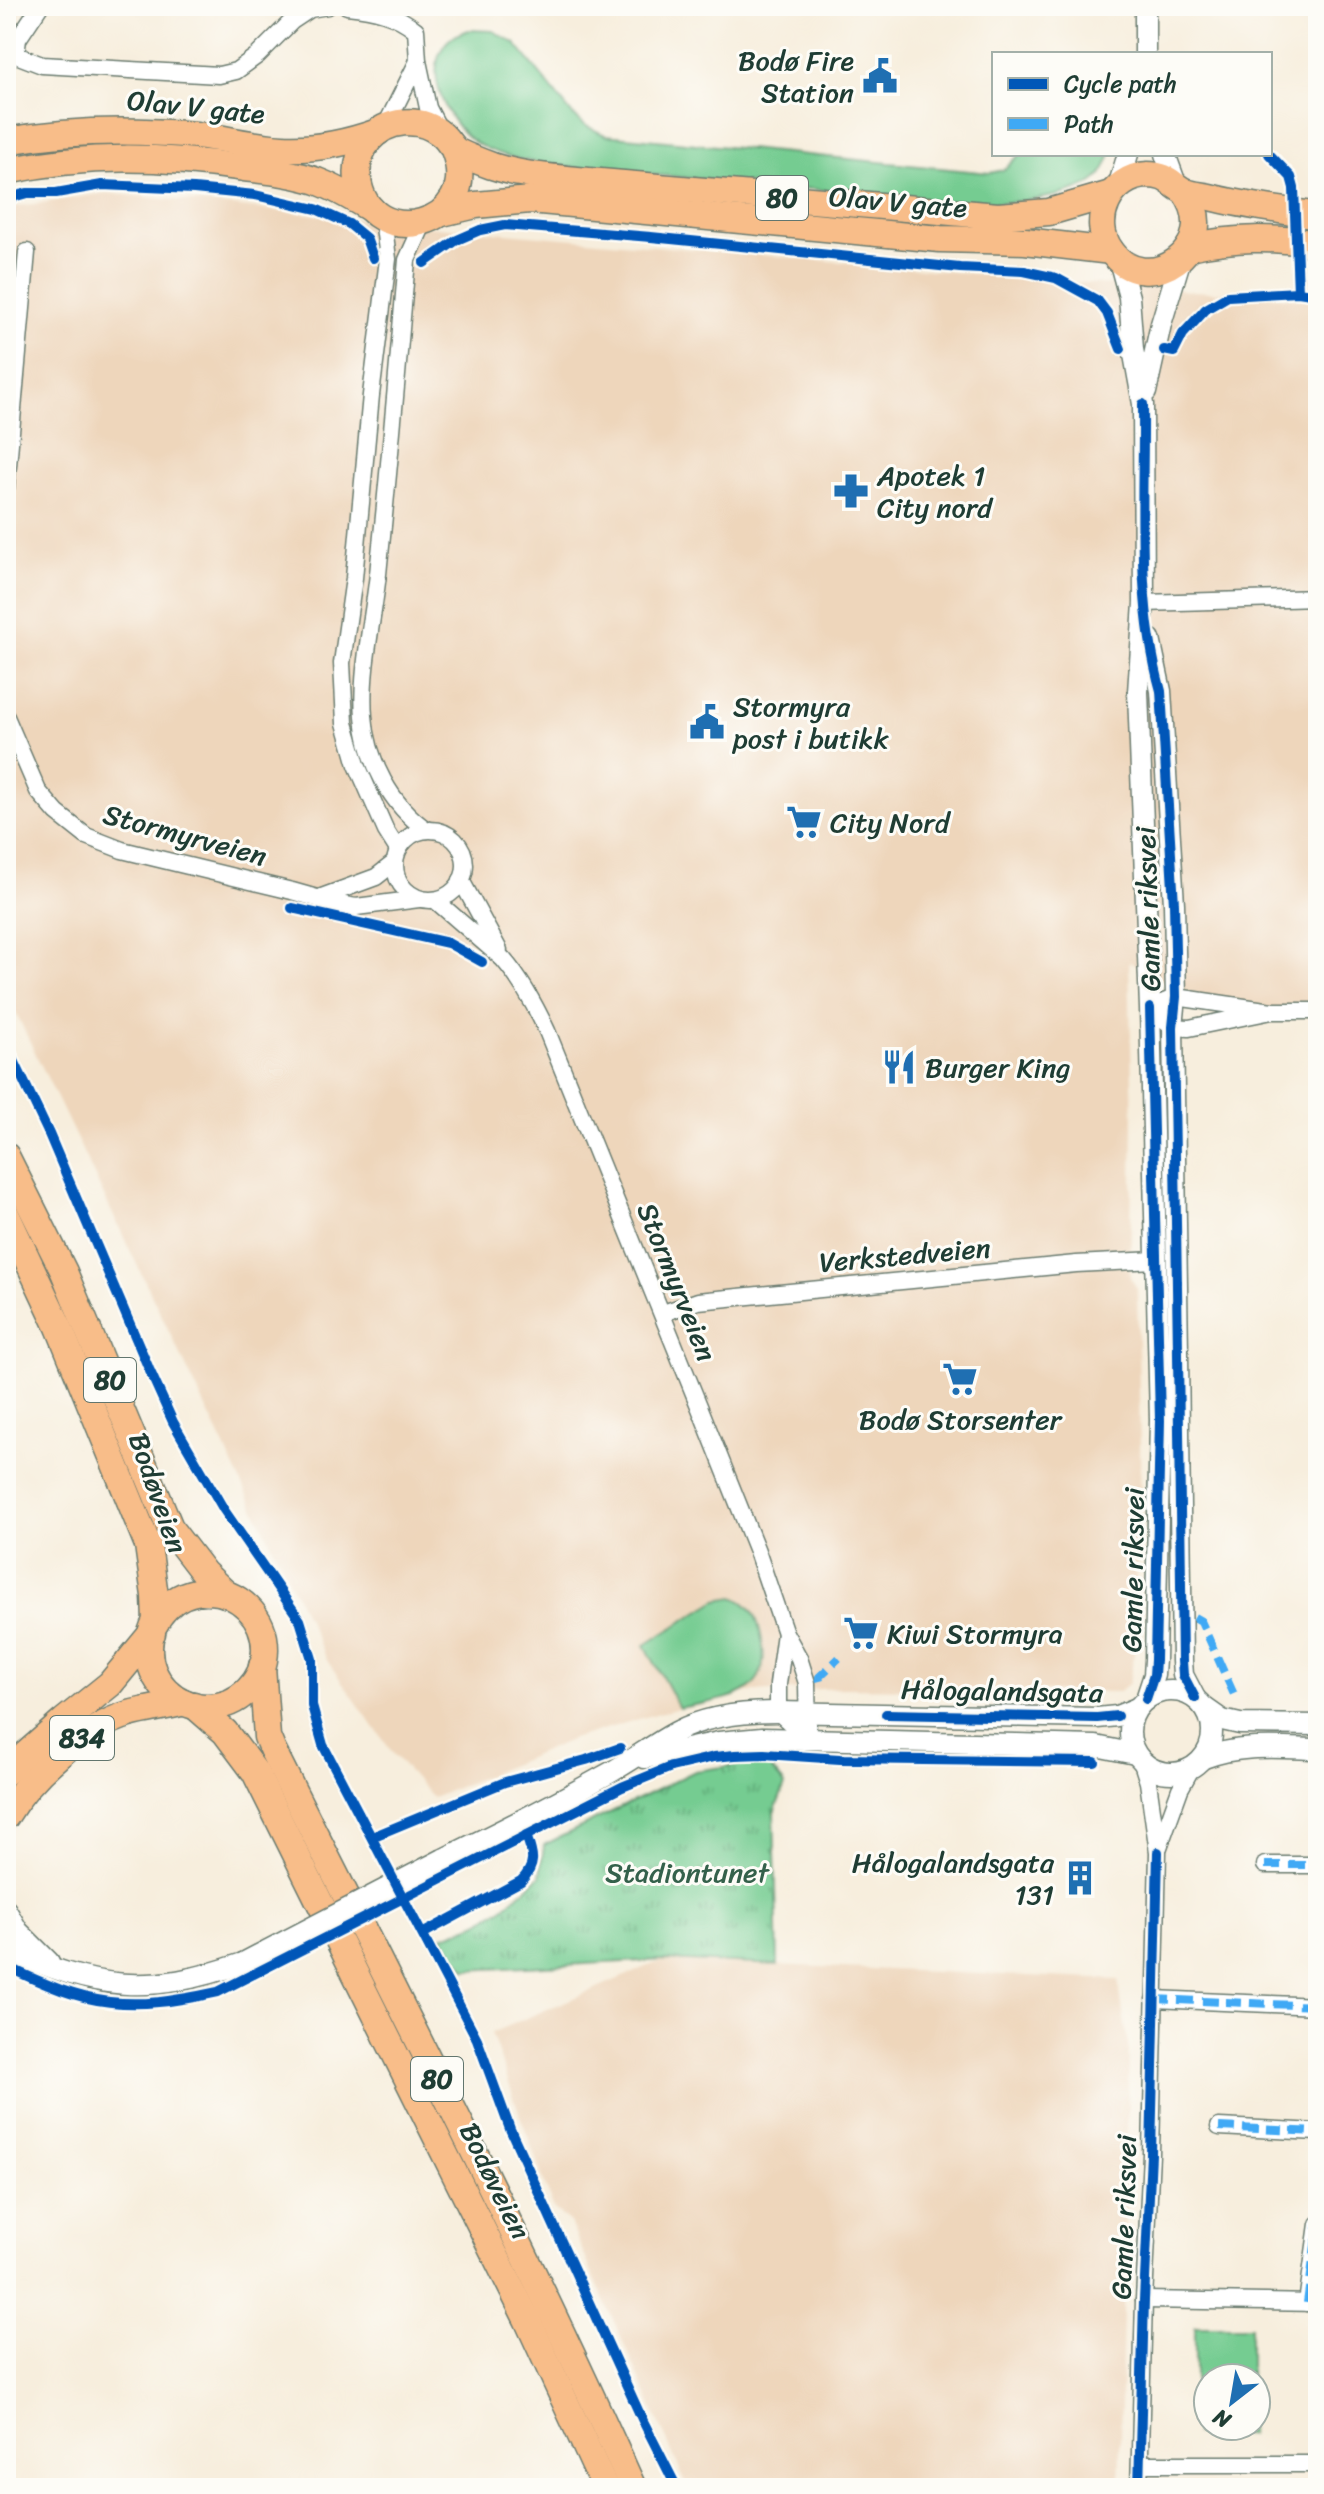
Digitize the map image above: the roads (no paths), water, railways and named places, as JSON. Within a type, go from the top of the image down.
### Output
[{"type":"main road","name":"Olav V gate","points":[[6,141],[56,133],[109,131],[197,135],[281,148],[314,148],[347,143],[404,122],[414,122],[433,128],[448,142],[495,167],[563,179],[998,216],[1049,212],[1114,190],[1130,179],[1150,175],[1164,178],[1180,188],[1245,205],[1318,216]]},
{"type":"main road","points":[[377,214],[359,188],[358,163],[362,151],[381,130]]},
{"type":"main road","points":[[433,218],[456,195],[459,183],[458,161],[448,142]]},
{"type":"main road","name":"Olav V gate","points":[[6,171],[94,158],[175,159],[297,175],[320,182],[396,223],[410,225],[503,201],[530,200],[940,239],[1025,241],[1115,255],[1139,269],[1150,270],[1171,265],[1185,253],[1221,240],[1254,238],[1318,244]]},
{"type":"main road","points":[[1180,188],[1193,204],[1196,219],[1195,233],[1185,253]]},
{"type":"main road","points":[[1114,190],[1101,218],[1103,235],[1115,255]]},
{"type":"main road","name":"Bodøveien","points":[[6,1156],[64,1272],[171,1530],[204,1573],[226,1594],[247,1607],[261,1628],[267,1737],[272,1749],[524,2251],[633,2488]]},
{"type":"main road","name":"Bodøveien","points":[[6,1214],[59,1327],[148,1545],[155,1596],[149,1653],[157,1678],[168,1692],[225,1732],[255,1772],[527,2319],[605,2488]]},
{"type":"main road","points":[[154,1627],[171,1604],[191,1594],[226,1594]]},
{"type":"main road","name":"834","points":[[6,1772],[110,1684],[154,1627]]},
{"type":"main road","points":[[189,1704],[214,1706],[235,1700],[251,1686],[262,1666]]},
{"type":"main road","name":"834","points":[[6,1816],[40,1772],[86,1735],[128,1715],[189,1704]]},
{"type":"street","points":[[40,6],[18,39],[16,55],[42,65],[219,75],[236,71],[310,9],[328,6]]},
{"type":"street","points":[[347,6],[375,9],[401,18],[416,30],[418,61],[428,108],[448,142]]},
{"type":"street","points":[[1145,6],[1145,52]]},
{"type":"street","points":[[381,130],[418,61]]},
{"type":"street","points":[[1114,190],[1127,156]]},
{"type":"street","points":[[1166,156],[1180,188]]},
{"type":"street","points":[[319,898],[376,877],[396,856],[405,840],[415,833],[427,830],[443,832],[457,843],[464,859],[461,880],[446,896],[427,899],[409,894],[401,885],[396,875],[396,856],[357,765],[345,723],[342,663],[388,259],[377,214]]},
{"type":"street","points":[[427,830],[409,818],[380,775],[369,747],[364,716],[407,260],[433,218]]},
{"type":"street","points":[[6,488],[27,252]]},
{"type":"street","name":"Gamle riksvei","points":[[1143,404],[1161,324],[1185,253]]},
{"type":"street","name":"Gamle riksvei","points":[[1115,255],[1129,297],[1133,349],[1143,404],[1144,603],[1138,692],[1150,1008],[1160,1420],[1154,1675],[1142,1704]]},
{"type":"street","points":[[1144,603],[1318,598]]},
{"type":"street","name":"Gamle riksvei","points":[[1144,603],[1161,691],[1174,904],[1182,1661],[1183,1675],[1200,1703]]},
{"type":"street","name":"Stormyrveien","points":[[6,717],[38,791],[57,813],[86,836],[122,850],[338,904],[356,907],[427,899],[503,959]]},
{"type":"street","name":"Stormyrveien","points":[[461,880],[503,959],[531,997],[547,1031],[663,1313],[757,1551],[785,1633],[799,1658],[807,1683],[808,1739]]},
{"type":"street","points":[[1272,1011],[1189,1028],[1173,1027],[1150,1008],[1176,997],[1272,1011],[1318,1011]]},
{"type":"street","name":"Verkstedveien","points":[[663,1313],[698,1301],[1076,1264],[1155,1260]]},
{"type":"street","name":"Stormyrveien","points":[[778,1712],[778,1684],[785,1633]]},
{"type":"street","name":"Hålogalandsgata","points":[[6,1949],[74,1976],[101,1982],[157,1985],[210,1974],[243,1963],[506,1829],[633,1761],[678,1730],[701,1722],[758,1712],[1097,1718],[1117,1716],[1165,1691],[1186,1693],[1222,1720],[1240,1724],[1318,1725]]},
{"type":"street","points":[[1197,1764],[1212,1739],[1210,1718],[1200,1703]]},
{"type":"street","name":"Hålogalandsgata","points":[[1139,1758],[1131,1745],[1130,1726],[1142,1704]]},
{"type":"street","points":[[778,1712],[808,1739]]},
{"type":"street","name":"Hålogalandsgata","points":[[633,1761],[719,1742],[762,1738],[808,1739],[1096,1746],[1139,1758],[1160,1773],[1171,1774],[1223,1751],[1246,1748],[1318,1749]]},
{"type":"street","name":"Gamle riksvei","points":[[1139,1758],[1148,1782],[1158,1852],[1139,2488]]},
{"type":"street","name":"Gamle riksvei","points":[[1158,1852],[1180,1789],[1197,1764]]},
{"type":"street","points":[[1265,1865],[1318,1865]]},
{"type":"street","name":"Hålogalandsgata","points":[[6,1910],[18,1931],[54,1967]]},
{"type":"street","points":[[1154,1999],[1318,2005],[1318,2013]]},
{"type":"street","points":[[1219,2127],[1318,2132]]},
{"type":"street","points":[[1144,2300],[1312,2303],[1318,2224]]},
{"type":"street","points":[[1141,2464],[1318,2464]]},
{"type":"place","name":"Bodø Fire Station","points":[[880,76]]},
{"type":"place","name":"Apotek 1 City nord","points":[[851,491]]},
{"type":"place","name":"Stormyra post i butikk","points":[[707,722]]},
{"type":"place","name":"City Nord","points":[[804,822]]},
{"type":"place","name":"Burger King","points":[[899,1067]]},
{"type":"place","name":"Bodø Storsenter","points":[[960,1379]]},
{"type":"place","name":"Kiwi Stormyra","points":[[861,1633]]},
{"type":"place","name":"Hålogalandsgata 131","points":[[1080,1878]]},
{"type":"park label","name":"Stadiontunet","points":[[687,1872]]}]
